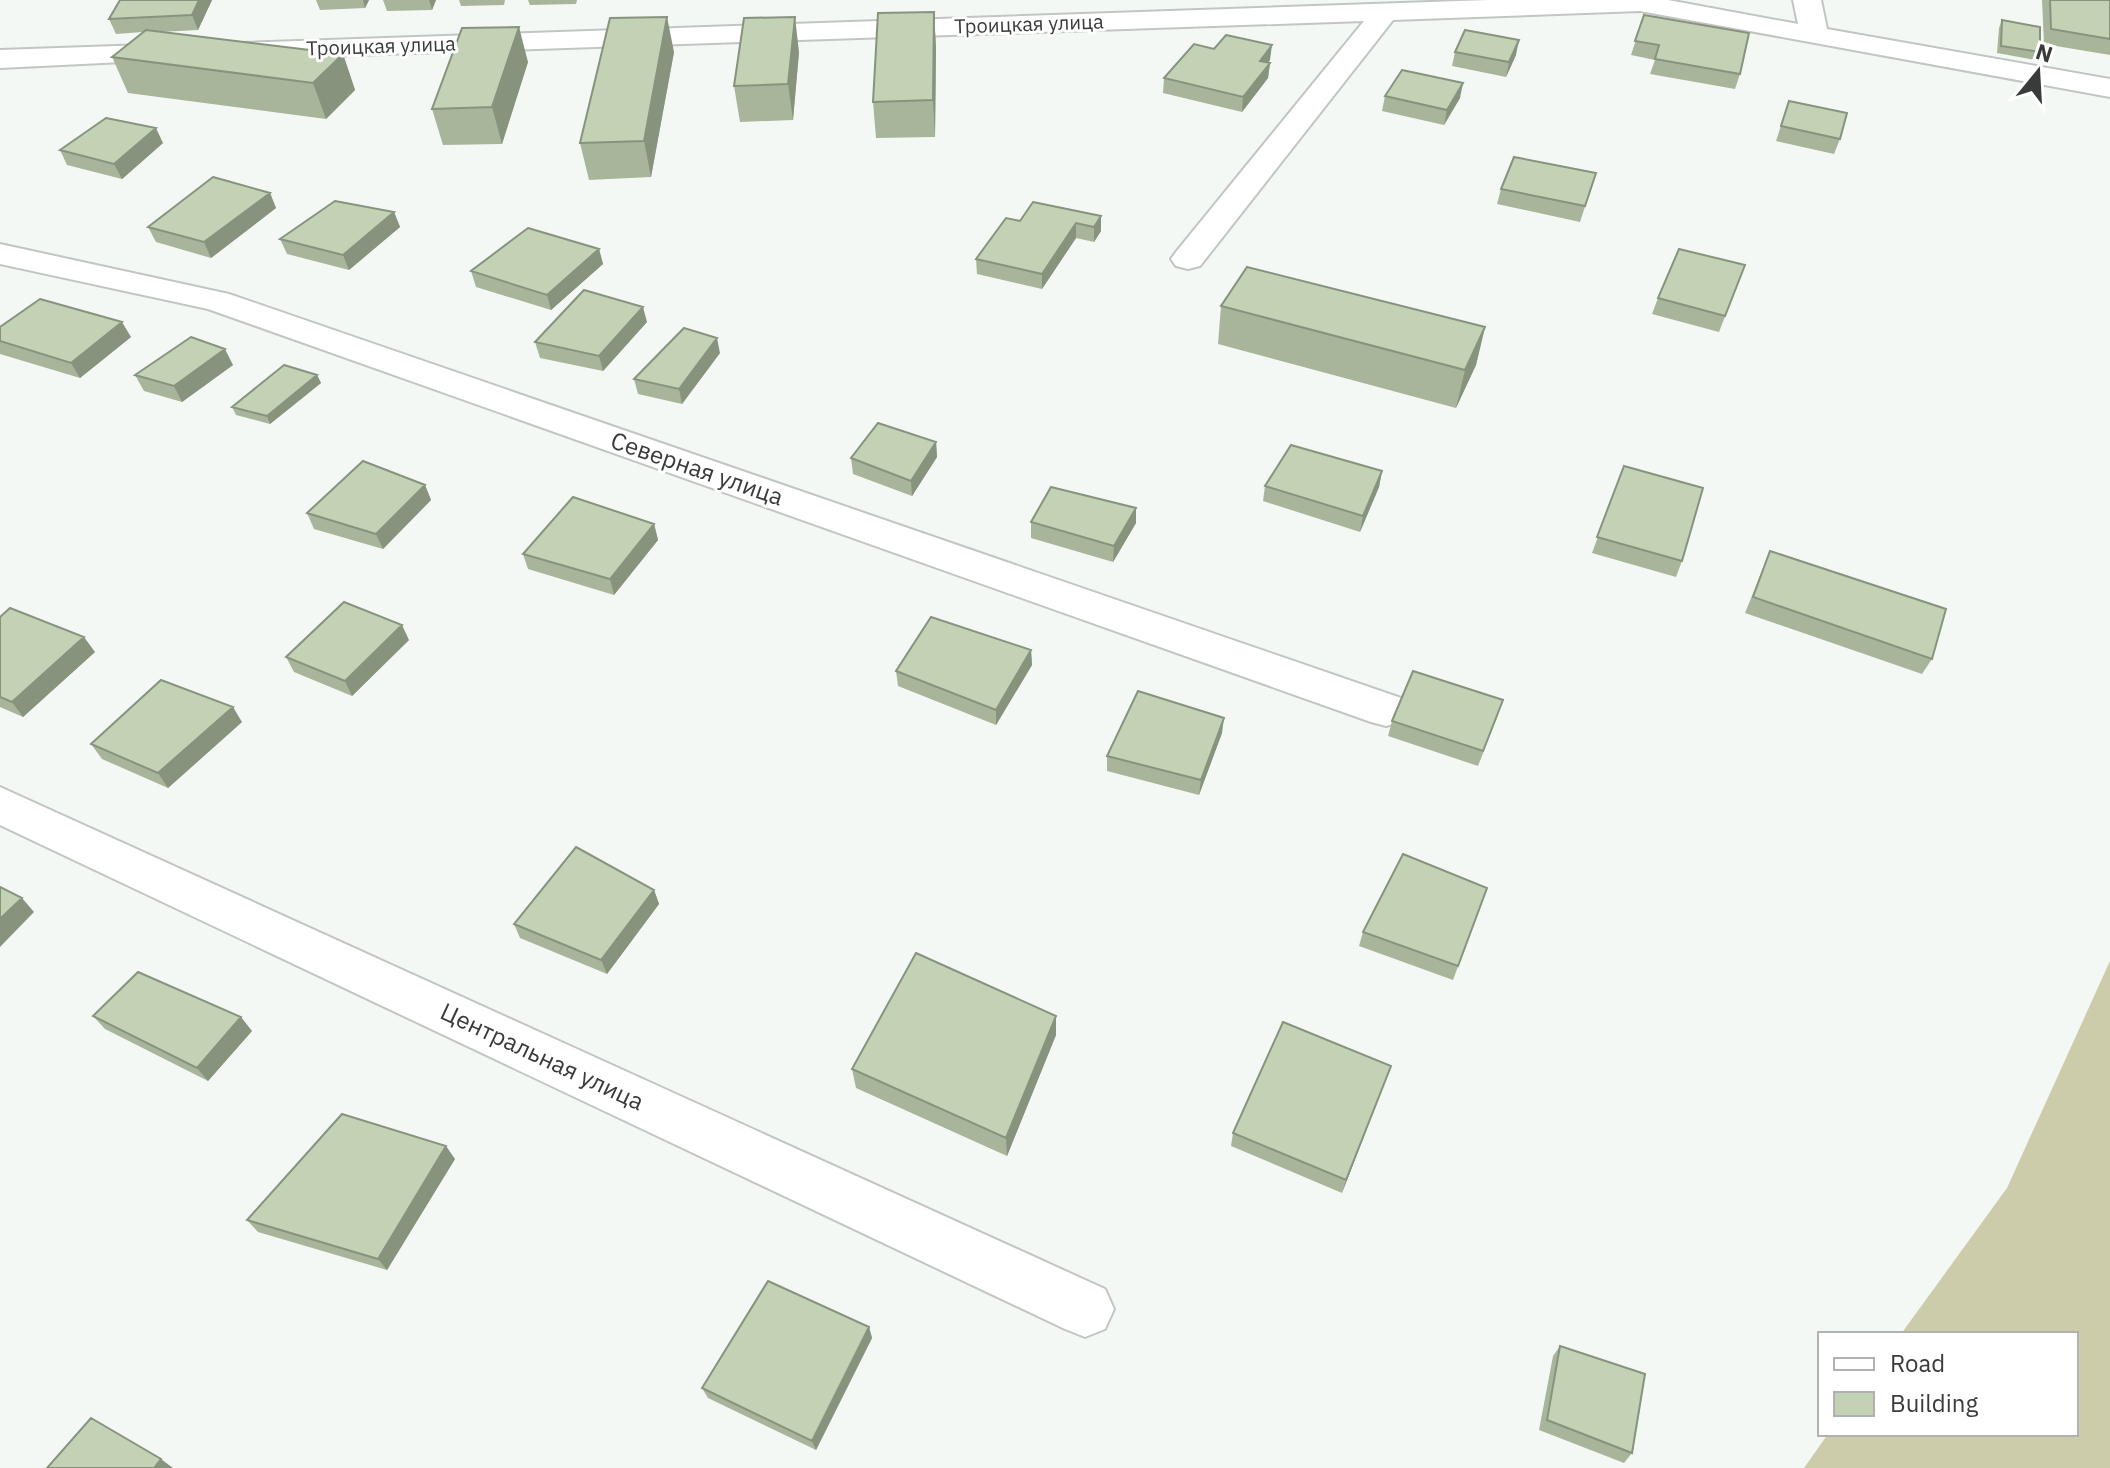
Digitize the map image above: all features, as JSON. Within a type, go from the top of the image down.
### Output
[{"type":"street","points":[[1807,0],[1814,35]]},
{"type":"street","name":"Троицкая улица","points":[[0,59],[1640,3],[2110,88]]},
{"type":"street","points":[[1188,259],[1386,11]]},
{"type":"street","name":"Северная улица","points":[[0,254],[217,301],[1386,710]]},
{"type":"street","name":"Центральная улица","points":[[0,805],[1085,1309]]},
{"type":"green space","points":[[2110,961],[2110,1468],[1804,1468],[1827,1436],[2078,1436],[2078,1332],[1902,1332],[2007,1188]]},
{"type":"building","points":[[120,0],[199,0],[192,15],[109,19]]},
{"type":"building","points":[[2050,0],[2110,0],[2110,39],[2051,29]]},
{"type":"building","points":[[934,12],[933,100],[873,102],[878,13]]},
{"type":"building","points":[[1644,15],[1749,33],[1740,74],[1655,59],[1659,45],[1635,41]]},
{"type":"building","points":[[667,17],[644,141],[580,143],[610,18]]},
{"type":"building","points":[[795,17],[788,84],[734,86],[744,18]]},
{"type":"building","points":[[2002,20],[2040,27],[2040,52],[2001,46]]},
{"type":"building","points":[[519,27],[492,107],[432,109],[462,28]]},
{"type":"building","points":[[146,30],[343,54],[313,83],[112,57]]},
{"type":"building","points":[[1465,30],[1519,40],[1509,62],[1455,52]]},
{"type":"building","points":[[1226,35],[1272,45],[1260,61],[1270,63],[1243,97],[1164,78],[1194,44],[1214,49]]},
{"type":"building","points":[[1402,70],[1463,83],[1447,110],[1385,96]]},
{"type":"building","points":[[1789,101],[1847,113],[1840,139],[1781,126]]},
{"type":"building","points":[[106,118],[156,128],[114,164],[60,150]]},
{"type":"building","points":[[1514,157],[1596,173],[1585,206],[1501,189]]},
{"type":"building","points":[[213,177],[270,193],[204,242],[148,227]]},
{"type":"building","points":[[335,201],[394,212],[343,255],[280,239]]},
{"type":"building","points":[[1033,202],[1101,216],[1094,227],[1076,223],[1042,274],[976,259],[1006,218],[1020,221]]},
{"type":"building","points":[[528,228],[599,249],[547,295],[471,271]]},
{"type":"building","points":[[1679,249],[1745,265],[1725,316],[1658,298]]},
{"type":"building","points":[[1247,267],[1485,327],[1465,370],[1221,306]]},
{"type":"building","points":[[584,290],[643,307],[599,356],[535,342]]},
{"type":"building","points":[[40,299],[122,322],[71,363],[0,341],[0,327]]},
{"type":"building","points":[[684,328],[717,338],[679,389],[634,379]]},
{"type":"building","points":[[191,337],[225,349],[174,386],[135,375]]},
{"type":"building","points":[[284,365],[317,375],[267,416],[232,407]]},
{"type":"building","points":[[878,423],[936,442],[911,481],[851,458]]},
{"type":"building","points":[[1291,445],[1382,471],[1363,516],[1265,486]]},
{"type":"building","points":[[363,461],[425,485],[376,534],[307,513]]},
{"type":"building","points":[[1624,466],[1703,488],[1682,561],[1597,537]]},
{"type":"building","points":[[1051,487],[1136,508],[1114,546],[1031,522]]},
{"type":"building","points":[[573,497],[654,524],[610,579],[523,554]]},
{"type":"building","points":[[1770,551],[1946,609],[1932,659],[1753,597]]},
{"type":"building","points":[[344,602],[402,625],[345,681],[286,657]]},
{"type":"building","points":[[10,608],[84,637],[12,702],[0,697],[0,617]]},
{"type":"building","points":[[931,617],[1031,650],[996,710],[896,671]]},
{"type":"building","points":[[1413,671],[1503,700],[1483,751],[1392,721]]},
{"type":"building","points":[[161,680],[233,707],[158,773],[91,744]]},
{"type":"building","points":[[1138,691],[1224,718],[1201,780],[1107,756]]},
{"type":"building","points":[[576,847],[654,890],[601,960],[514,924]]},
{"type":"building","points":[[1403,854],[1487,888],[1458,966],[1363,932]]},
{"type":"building","points":[[0,887],[22,898],[0,919]]},
{"type":"building","points":[[916,953],[1056,1016],[1006,1138],[852,1069]]},
{"type":"building","points":[[138,972],[241,1017],[197,1068],[93,1016]]},
{"type":"building","points":[[1283,1022],[1391,1066],[1346,1180],[1233,1133]]},
{"type":"building","points":[[342,1114],[446,1146],[378,1259],[247,1220]]},
{"type":"building","points":[[768,1281],[869,1327],[812,1441],[702,1388]]},
{"type":"building","points":[[1560,1346],[1645,1374],[1632,1453],[1547,1420]]},
{"type":"building","points":[[91,1418],[161,1459],[154,1468],[47,1468]]}]
